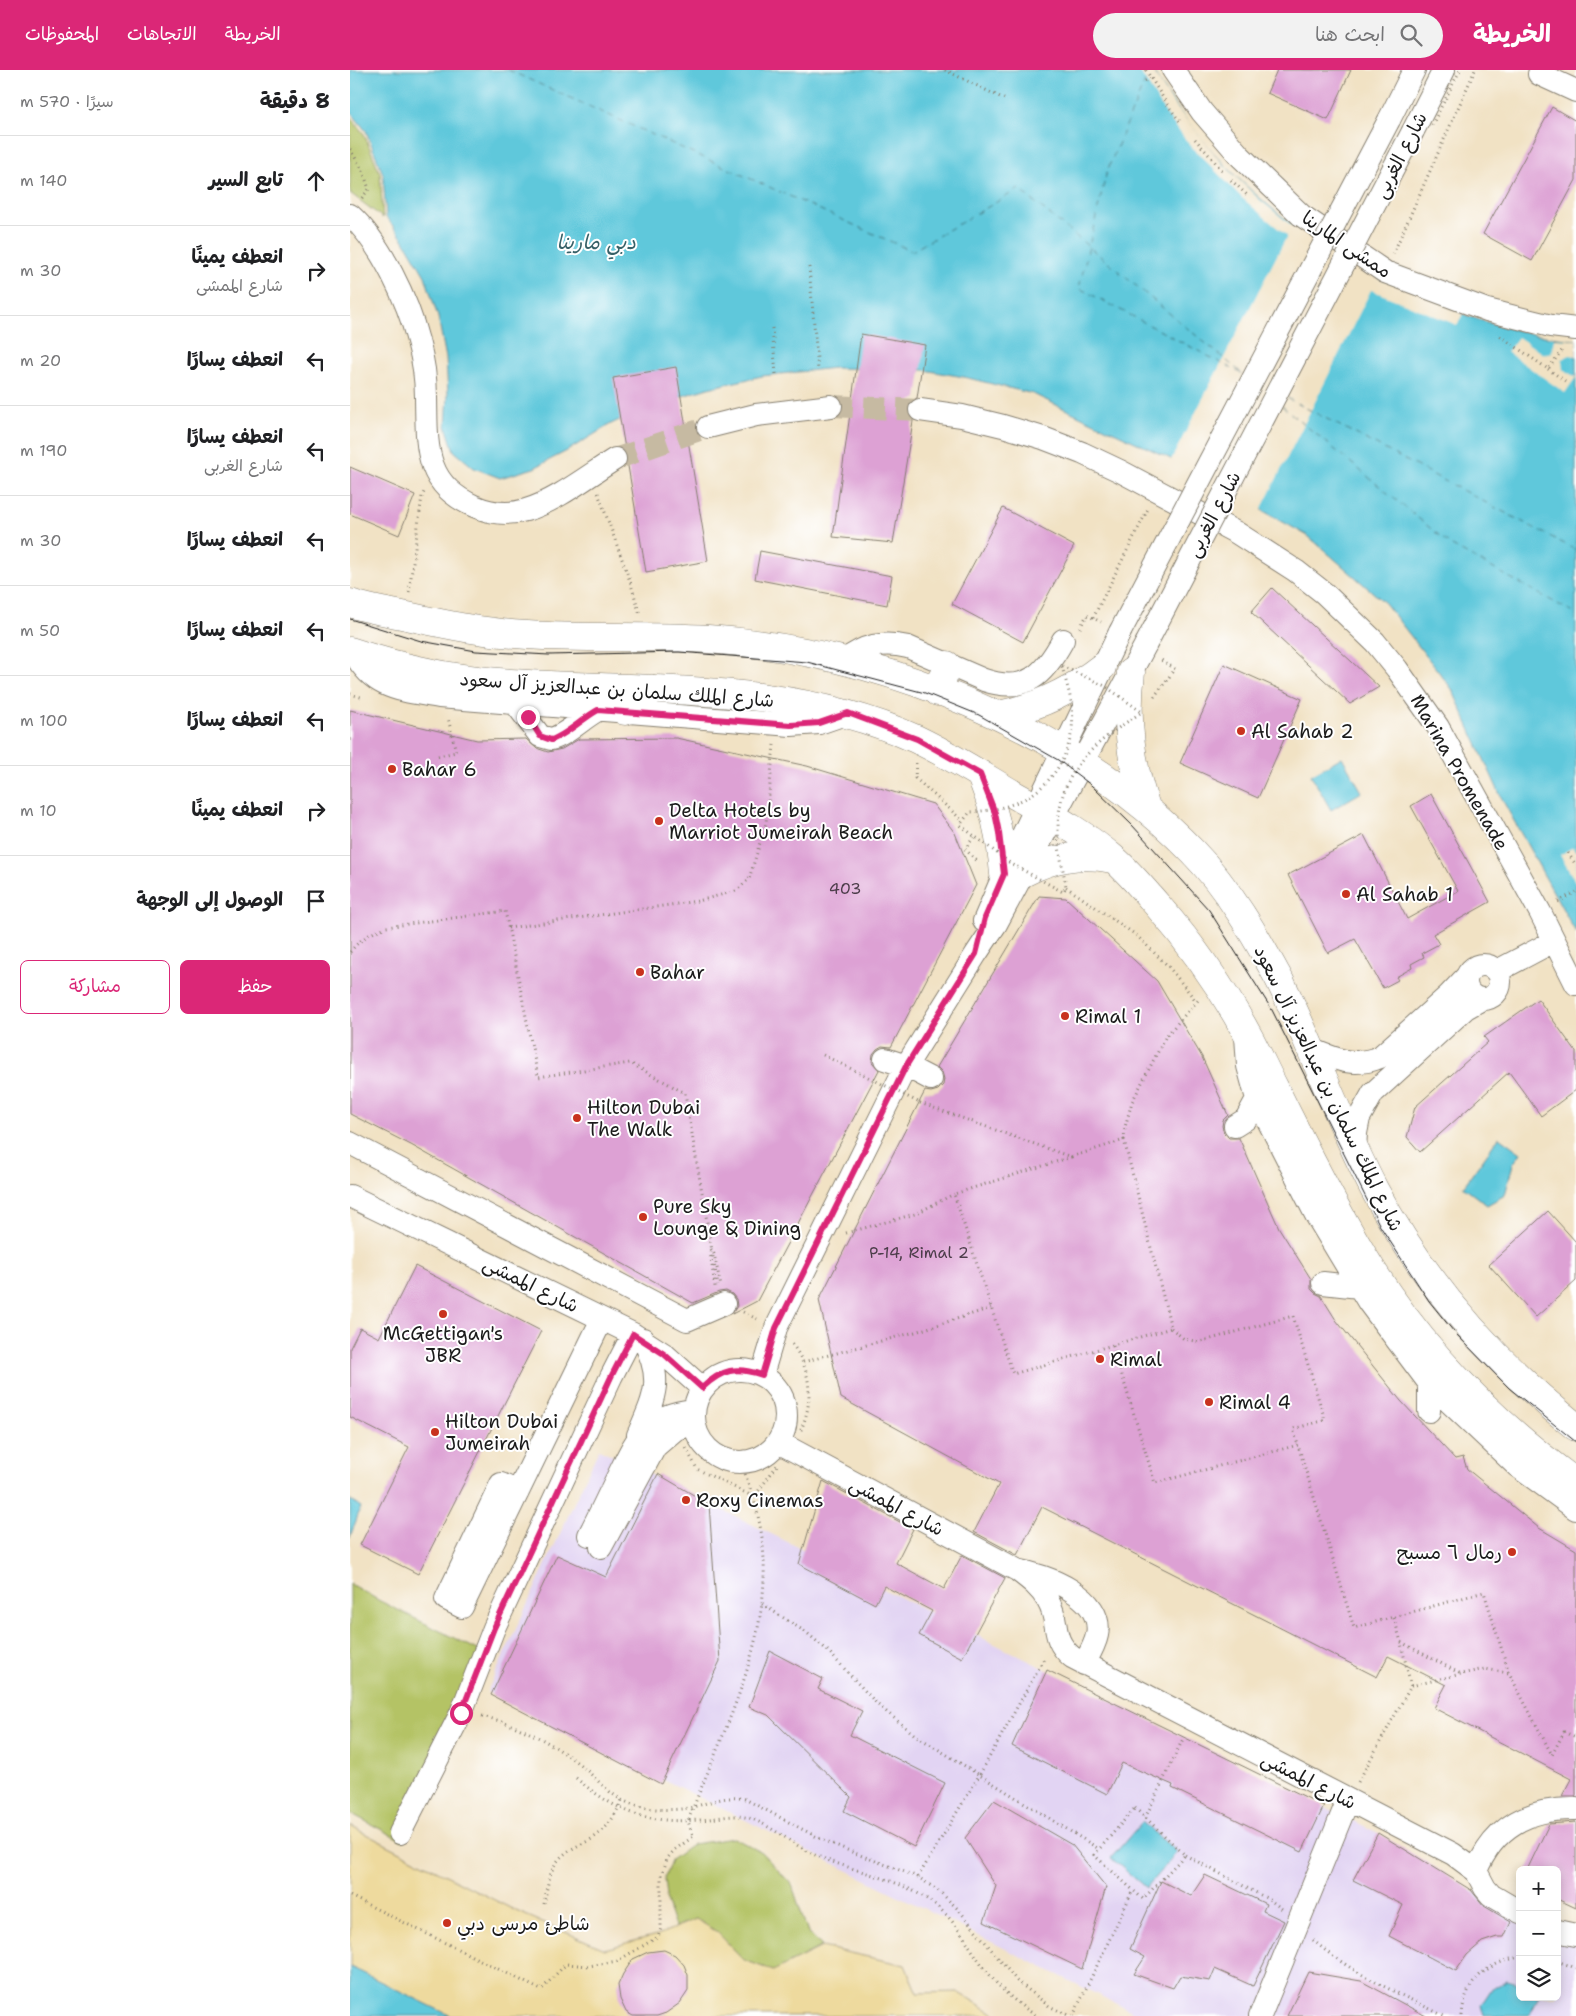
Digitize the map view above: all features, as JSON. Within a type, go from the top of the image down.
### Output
[{"type":"main road","name":"شارع الملك سلمان بن عبدالعزيز آل سعود","points":[[353,601],[446,625],[486,632],[551,636],[646,636],[712,639],[760,645],[844,661],[938,692],[999,715],[1070,762],[1146,807],[1194,853],[1219,882],[1261,946],[1279,980],[1374,1189],[1396,1228],[1422,1267],[1449,1304],[1479,1339],[1512,1373],[1576,1427]]},
{"type":"main road","name":"شارع الملك سلمان بن عبدالعزيز آل سعود","points":[[352,652],[416,670],[462,678],[499,682],[740,695],[848,713],[917,739],[1080,833],[1113,858],[1148,895],[1191,946],[1246,1030],[1343,1219],[1383,1287],[1423,1342],[1490,1412],[1530,1462],[1576,1483]]},
{"type":"main road","points":[[938,692],[946,665]]},
{"type":"main road","points":[[999,715],[1043,703],[1084,682],[1102,667]]},
{"type":"main road","points":[[1131,672],[1127,711],[1128,730],[1134,769],[1146,807]]},
{"type":"main road","points":[[625,711],[654,689]]},
{"type":"main road","points":[[980,774],[995,813],[999,833],[1014,873],[1058,858],[1095,855],[1113,858]]},
{"type":"street","name":"ممشى المارينا","points":[[1173,70],[1215,127],[1240,156],[1301,215],[1384,272],[1487,310],[1551,326],[1573,338]]},
{"type":"street","name":"شارع الغربى","points":[[1070,762],[1102,667],[1414,70]]},
{"type":"street","name":"شارع الغربى","points":[[762,1375],[776,1328],[896,1063],[976,954],[985,918],[1014,873],[1070,762],[1131,672],[1155,648],[1444,70]]},
{"type":"street","points":[[1539,74],[1576,92]]},
{"type":"street","points":[[355,208],[370,240],[386,263],[399,288],[410,314],[424,368],[428,454],[436,473],[449,489],[465,502],[484,510],[505,513],[525,511],[545,503],[614,459]]},
{"type":"street","points":[[708,426],[773,412],[831,406]]},
{"type":"street","points":[[920,410],[995,424],[1043,438],[1120,471],[1157,491]]},
{"type":"street","name":"Marina Promenade","points":[[1157,491],[1237,533],[1282,561],[1324,593],[1368,636],[1397,669],[1438,726],[1576,984]]},
{"type":"street","points":[[844,661],[855,652],[867,646],[881,643],[894,644],[908,647],[946,665],[996,684],[1021,683],[1043,671],[1052,661],[1063,640]]},
{"type":"street","points":[[352,652],[371,677],[394,688],[447,698],[791,725],[819,723],[848,713]]},
{"type":"street","points":[[516,704],[540,736],[551,740],[562,735],[582,719],[598,710]]},
{"type":"street","points":[[1497,971],[1554,941]]},
{"type":"street","points":[[1311,1049],[1338,1061],[1349,1063],[1370,1061],[1380,1057],[1448,996],[1467,976],[1470,970],[1480,964],[1487,964],[1497,971],[1501,980],[1499,990],[1492,997],[1482,999],[1466,1008],[1373,1092],[1359,1118],[1356,1133],[1356,1149]]},
{"type":"street","points":[[1467,976],[1467,988],[1476,998],[1482,999]]},
{"type":"street","points":[[1246,1030],[1248,1066],[1257,1099],[1316,1215],[1358,1287],[1429,1383],[1530,1462],[1576,1509]]},
{"type":"street","points":[[896,1063],[931,1079]]},
{"type":"street","points":[[1257,1099],[1250,1113],[1238,1125],[1273,1132]]},
{"type":"street","points":[[350,1143],[688,1320],[721,1296]]},
{"type":"street","name":"شارع الممشى","points":[[350,1196],[638,1336],[664,1354],[702,1388]]},
{"type":"street","points":[[1323,1283],[1358,1287]]},
{"type":"street","points":[[518,1492],[501,1484],[446,1599],[462,1607],[518,1492],[602,1319]]},
{"type":"street","points":[[400,1833],[461,1713],[494,1628],[611,1377],[638,1336],[653,1361],[656,1385],[654,1397],[635,1440],[595,1541],[650,1454],[661,1440],[688,1420],[702,1388],[714,1377],[729,1370],[746,1369],[762,1375],[774,1384],[783,1398],[786,1412],[783,1445],[755,1459],[741,1462],[728,1460],[716,1455],[706,1447],[688,1420],[680,1411],[655,1421],[635,1440]]},
{"type":"street","points":[[1429,1383],[1429,1411]]},
{"type":"street","name":"شارع الممشى","points":[[783,1445],[1017,1570],[1038,1587],[1049,1602],[1055,1619],[1056,1637],[1063,1649],[1084,1664],[1445,1850],[1476,1871],[1491,1895],[1518,1911]]},
{"type":"street","name":"شارع الممشى","points":[[1017,1570],[1041,1576],[1061,1585],[1092,1608],[1097,1621],[1097,1635],[1084,1664]]},
{"type":"street","points":[[1260,2016],[1348,1800]]},
{"type":"street","points":[[1476,1871],[1489,1845],[1514,1824],[1542,1812],[1576,1808]]},
{"type":"street","points":[[1561,1932],[1576,1935]]},
{"type":"path","points":[[945,70],[1004,99]]},
{"type":"path","points":[[1384,272],[1475,70]]},
{"type":"path","points":[[1145,81],[1151,78]]},
{"type":"path","points":[[350,149],[363,171],[369,189],[355,208]]},
{"type":"path","points":[[809,267],[818,370]]},
{"type":"path","points":[[772,328],[776,374]]},
{"type":"path","points":[[1548,369],[1573,338]]},
{"type":"path","points":[[1513,345],[1564,381]]},
{"type":"path","points":[[1093,618],[1157,491]]},
{"type":"path","points":[[411,578],[422,496]]},
{"type":"path","points":[[602,505],[631,584],[646,636]]},
{"type":"path","points":[[1153,698],[1175,669],[1161,659],[1155,648]]},
{"type":"path","points":[[1142,712],[1105,686],[1062,666],[1072,708],[1070,762],[1059,814],[1059,845],[1066,887],[1063,892],[1010,863],[960,825],[970,812],[1000,808],[1030,796],[1070,762],[1082,759],[1102,739],[1142,712],[1148,705]]},
{"type":"path","points":[[350,694],[368,698]]},
{"type":"path","points":[[438,756],[456,752],[449,718],[440,716]]},
{"type":"path","points":[[508,928],[698,901],[736,891],[749,879],[766,823],[773,760]]},
{"type":"path","points":[[915,778],[963,821]]},
{"type":"path","points":[[1568,853],[1576,865]]},
{"type":"path","points":[[1066,887],[1136,935],[1168,966],[1196,1001]]},
{"type":"path","points":[[350,952],[357,943],[370,933],[386,927],[505,911],[538,1077],[630,1063],[685,1093],[710,1248],[721,1296],[776,1328],[789,1339],[803,1362],[810,1385],[810,1402],[806,1419],[799,1435],[783,1445],[754,1497]]},
{"type":"path","points":[[1182,1016],[1166,1036],[1132,1102],[1125,1127],[1124,1140],[1171,1328],[1184,1339],[1200,1342],[1293,1316],[1325,1420],[1293,1429],[1354,1628],[1484,1592],[1509,1673],[1552,1755],[1564,1732],[1576,1737]]},
{"type":"path","points":[[822,1055],[920,1103],[1071,1157]]},
{"type":"path","points":[[846,1233],[915,1214],[954,1194],[1124,1140]]},
{"type":"path","points":[[954,1194],[1013,1374],[1171,1328]]},
{"type":"path","points":[[803,1362],[915,1332],[991,1308]]},
{"type":"path","points":[[1113,1346],[1155,1483],[1298,1445]]},
{"type":"path","points":[[688,1420],[697,1469],[754,1497]]},
{"type":"path","points":[[350,1896],[541,1990],[566,1964],[589,1966],[617,1961],[658,1937],[661,1928],[661,1878],[666,1859],[674,1850],[693,1837],[688,1821],[745,1676],[755,1644],[762,1604],[764,1568],[761,1532],[754,1497],[741,1462]]},
{"type":"path","points":[[762,1604],[785,1618],[820,1645],[878,1705],[915,1735],[1099,1849]]},
{"type":"path","points":[[1348,1800],[1411,1686],[1394,1618]]},
{"type":"path","points":[[918,1877],[980,1774],[1056,1637]]},
{"type":"path","points":[[1401,1642],[1461,1674]]},
{"type":"path","points":[[1411,1686],[1485,1669],[1509,1673]]},
{"type":"path","points":[[461,1713],[506,1723],[548,1742],[567,1754],[622,1800],[654,1809],[674,1810],[694,1807],[723,1798],[746,1799],[819,1838],[918,1877],[940,1892],[959,1910],[1017,1982],[1049,2006],[1072,2016],[1133,1890]]},
{"type":"path","points":[[1145,1818],[1192,1720]]},
{"type":"path","points":[[576,1778],[596,1795],[618,1809],[655,1819],[688,1821],[725,1816],[748,1818],[813,1854],[858,1872],[902,1885],[921,1895],[954,1923],[989,1974],[1001,1988],[1037,2016]]},
{"type":"path","points":[[544,1904],[550,1874],[556,1863],[565,1853],[592,1838],[606,1827],[622,1800]]},
{"type":"path","points":[[1135,1808],[1145,1818],[1185,1855],[1143,1899],[1094,1855],[1135,1808]]},
{"type":"path","points":[[1462,2016],[1462,2004],[1470,1986],[1484,1970],[1502,1960],[1516,1958]]},
{"type":"path","points":[[1561,1962],[1576,1968]]},
{"type":"shaded area","points":[[599,1449],[1378,1833],[1516,1917],[1516,2001],[1561,2001],[1561,1930],[1576,1934],[1576,2016],[1141,2016],[487,1692]]},
{"type":"green space","points":[[350,117],[364,134],[380,173],[383,218],[350,193]]},
{"type":"green space","points":[[350,1584],[488,1655],[403,1841],[350,1813]]},
{"type":"green space","points":[[734,1838],[761,1852],[792,1885],[808,1933],[822,1946],[774,1971],[744,1960],[717,1932],[696,1919],[675,1927],[667,1904],[664,1880],[671,1860],[693,1844]]},
{"type":"sand","name":"شاطئ مرسى دبي","points":[[350,1826],[516,1911],[605,1949],[660,1934],[696,1919],[717,1932],[744,1960],[773,1971],[822,1947],[905,1965],[917,1993],[958,1992],[998,2016],[451,2016],[350,1967]]},
{"type":"water","name":"دبي مارينا","points":[[350,70],[1152,70],[1191,126],[1212,151],[1259,198],[1285,219],[1364,271],[1400,289],[1460,313],[1537,335],[1576,340],[1576,933],[1503,801],[1452,689],[1385,603],[1308,536],[1169,458],[1033,394],[964,377],[924,370],[834,368],[762,376],[708,388],[647,407],[611,424],[567,451],[534,468],[500,478],[474,468],[454,451],[446,426],[448,395],[446,358],[438,317],[425,276],[403,239],[386,217],[383,174],[366,131],[350,111]]},
{"type":"water","points":[[1342,757],[1362,792],[1331,810],[1311,775]]},
{"type":"water","points":[[1499,1137],[1521,1153],[1513,1164],[1505,1195],[1487,1205],[1463,1187]]},
{"type":"water","points":[[350,1500],[361,1507],[350,1537]]},
{"type":"water","points":[[1142,1822],[1177,1852],[1146,1888],[1111,1858]]},
{"type":"water","points":[[350,1967],[361,1972],[451,2016],[350,2016]]},
{"type":"water","points":[[1507,1980],[1516,1983],[1516,2001],[1537,2001],[1529,2016],[1484,2016],[1481,2005],[1491,1990]]},
{"type":"pier","points":[[1139,70],[1152,70],[1173,103],[1223,164],[1260,200],[1291,225],[1294,223],[1378,278],[1463,314],[1457,325],[1371,290],[1260,512],[1170,462],[1287,236],[1242,198],[1189,144],[1168,117]]},
{"type":"pier","points":[[1518,337],[1544,354],[1552,352],[1553,339],[1576,340],[1576,356],[1569,355],[1562,360],[1563,370],[1576,377],[1565,393],[1507,352]]},
{"type":"pier","points":[[1573,847],[1576,852],[1576,883],[1560,855]]},
{"type":"building","points":[[1277,70],[1351,70],[1328,120],[1267,93]]},
{"type":"building","points":[[1552,107],[1576,121],[1576,180],[1532,261],[1483,234]]},
{"type":"building","points":[[861,334],[925,345],[917,398],[910,402],[907,408],[908,415],[913,421],[893,543],[833,537]]},
{"type":"building","points":[[676,367],[708,561],[646,572],[613,378]]},
{"type":"building","points":[[350,467],[415,495],[399,535],[350,514]]},
{"type":"building","points":[[1003,508],[1074,546],[1023,642],[952,604]]},
{"type":"building","points":[[760,551],[892,576],[887,605],[755,579]]},
{"type":"building","points":[[1272,588],[1379,687],[1350,704],[1251,612]]},
{"type":"building","name":"Al Sahab 2","points":[[1224,664],[1302,699],[1258,798],[1180,763]]},
{"type":"building","name":"Bahar","points":[[350,710],[477,740],[526,739],[536,748],[548,752],[562,749],[579,739],[676,738],[807,766],[933,804],[955,833],[976,885],[891,1047],[882,1046],[873,1054],[872,1062],[879,1070],[757,1301],[732,1314],[737,1306],[736,1299],[726,1291],[693,1303],[411,1145],[350,1114]]},
{"type":"building","points":[[1431,794],[1490,902],[1433,934],[1439,944],[1422,953],[1424,957],[1411,964],[1412,968],[1396,977],[1398,980],[1383,988],[1355,939],[1328,953],[1288,875],[1364,835],[1407,919],[1458,891],[1411,806]]},
{"type":"building","name":"Rimal","points":[[1039,896],[1066,898],[1157,981],[1202,1057],[1228,1115],[1223,1120],[1224,1133],[1229,1138],[1239,1138],[1279,1228],[1311,1279],[1311,1289],[1321,1296],[1336,1320],[1401,1401],[1455,1459],[1463,1457],[1467,1469],[1539,1528],[1576,1550],[1576,1796],[1562,1796],[1571,1779],[1434,1708],[1446,1685],[1388,1656],[1377,1677],[1042,1507],[1017,1555],[974,1532],[999,1484],[841,1398],[819,1300],[925,1091],[938,1090],[943,1085],[942,1072],[937,1067]]},
{"type":"building","points":[[1538,999],[1576,1052],[1576,1090],[1541,1116],[1509,1072],[1420,1152],[1407,1137],[1415,1107],[1488,1042],[1484,1037]]},
{"type":"building","points":[[1548,1211],[1576,1242],[1576,1281],[1536,1317],[1489,1265]]},
{"type":"building","name":"Hilton Dubai Jumeirah","points":[[415,1266],[541,1331],[418,1574],[360,1545],[409,1447],[350,1417],[350,1348],[360,1328],[379,1338]]},
{"type":"building","points":[[658,1474],[709,1504],[720,1661],[661,1784],[491,1695],[557,1555],[606,1577]]},
{"type":"building","points":[[823,1481],[913,1529],[896,1563],[944,1589],[962,1555],[1005,1578],[962,1658],[919,1635],[932,1611],[884,1586],[875,1604],[799,1564]]},
{"type":"building","points":[[770,1651],[823,1679],[818,1689],[862,1711],[850,1735],[945,1783],[914,1847],[844,1811],[851,1797],[768,1715],[749,1707]]},
{"type":"building","points":[[1047,1670],[1324,1806],[1302,1852],[1172,1788],[1173,1785],[1122,1763],[1107,1794],[1012,1746]]},
{"type":"building","points":[[994,1800],[1072,1845],[1106,1887],[1082,1969],[984,1922],[996,1886],[965,1838]]},
{"type":"building","points":[[1576,1822],[1576,1908],[1561,1901],[1561,1866],[1529,1866],[1549,1824]]},
{"type":"building","points":[[1378,1833],[1471,1890],[1484,1906],[1511,1922],[1504,1937],[1497,1937],[1482,1942],[1467,1955],[1456,1971],[1389,1936],[1403,1905],[1353,1880]]},
{"type":"building","points":[[1205,1875],[1266,1904],[1263,1911],[1284,1921],[1253,1986],[1215,1969],[1210,1981],[1180,1976],[1173,1988],[1134,1974],[1145,1957],[1130,1949],[1161,1881],[1191,1896]]},
{"type":"building","points":[[664,1950],[675,1955],[684,1965],[688,1975],[688,1991],[680,2003],[666,2013],[657,2016],[633,2016],[626,2012],[620,1999],[618,1985],[623,1974],[633,1959],[648,1952]]},
{"type":"building","points":[[1308,1972],[1361,1981],[1426,2016],[1287,2016]]},
{"type":"ferry route","points":[[508,70],[912,251],[1019,189],[1244,375]]},
{"type":"ferry route","points":[[1145,81],[1107,171],[1079,288],[1244,375]]},
{"type":"ferry route","points":[[1287,398],[1576,550]]},
{"type":"ferry route","points":[[1282,406],[1452,546],[1576,614]]},
{"type":"tunnel","points":[[831,406],[920,410]]},
{"type":"tunnel","points":[[615,459],[708,427]]},
{"type":"tram line","points":[[350,619],[421,641],[476,651],[549,655],[679,652],[807,662],[925,693],[979,715],[1058,760],[1091,785],[1132,825],[1209,910],[1272,1010],[1380,1226],[1429,1301],[1454,1332],[1509,1388],[1576,1442]]},
{"type":"place","name":"Al Sahab 2","points":[[1241,731]]},
{"type":"place","name":"Bahar 6","points":[[392,769]]},
{"type":"place","name":"Delta Hotels by Marriot Jumeirah Beach","points":[[659,821]]},
{"type":"place","name":"Al Sahab 1","points":[[1346,894]]},
{"type":"place","name":"Bahar","points":[[640,972]]},
{"type":"place","name":"Rimal 1","points":[[1065,1016]]},
{"type":"place","name":"Hilton Dubai The Walk","points":[[577,1118]]},
{"type":"place","name":"Pure Sky Lounge & Dining","points":[[643,1217]]},
{"type":"place","name":"McGettigan's JBR","points":[[443,1314]]},
{"type":"place","name":"Rimal","points":[[1100,1359]]},
{"type":"place","name":"Rimal 4","points":[[1209,1402]]},
{"type":"place","name":"Hilton Dubai Jumeirah","points":[[435,1432]]},
{"type":"place","name":"Roxy Cinemas","points":[[686,1500]]},
{"type":"place","name":"رمال ٦ مسبح","points":[[1512,1552]]},
{"type":"place","name":"شاطئ مرسى دبي","points":[[447,1923]]},
{"type":"route","points":[[461,1713],[494,1628],[611,1377],[633,1334],[664,1354],[702,1388],[714,1377],[729,1370],[746,1369],[762,1375],[776,1328],[906,1066],[976,954],[985,918],[1004,874],[995,813],[980,774],[917,739],[848,713],[819,723],[791,725],[598,710],[582,719],[562,735],[551,740],[540,736],[528,717]]}]
